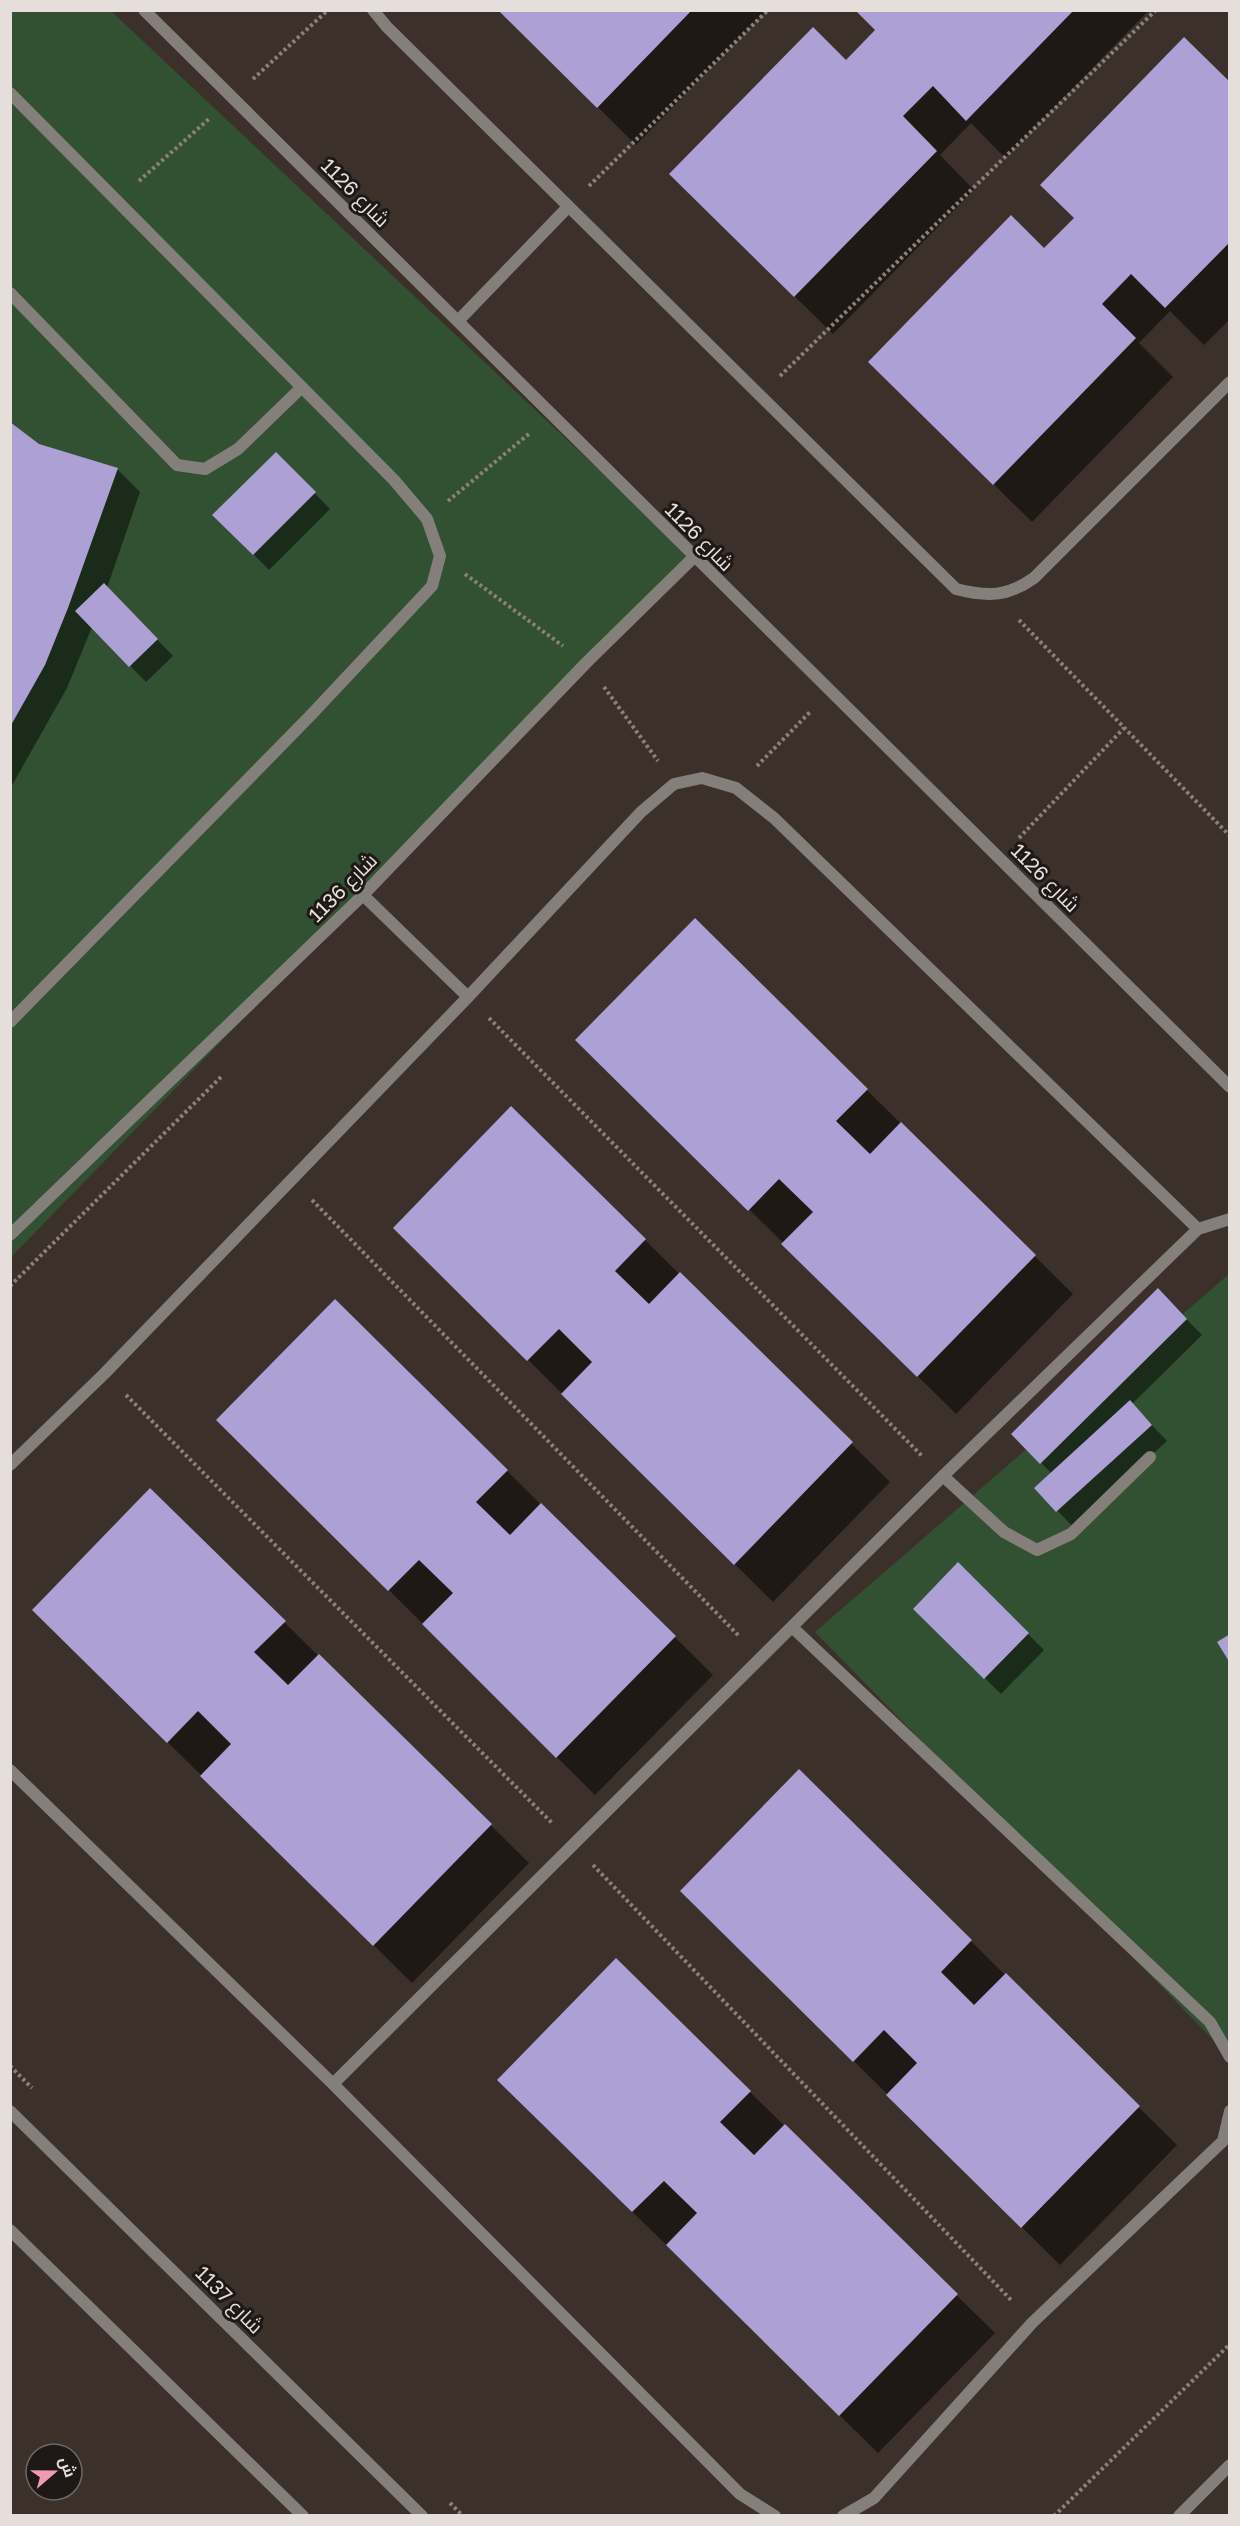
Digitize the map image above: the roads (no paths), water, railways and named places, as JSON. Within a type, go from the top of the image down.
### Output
[{"type":"street","name":"شارع 1126","points":[[144,10],[693,558],[1230,1087]]},
{"type":"street","points":[[373,10],[387,27],[759,397],[956,589],[996,596],[1010,592],[1034,578],[1230,382]]},
{"type":"street","points":[[10,93],[394,480],[427,519],[440,556],[432,586],[310,716],[10,1022]]},
{"type":"street","points":[[458,321],[568,207]]},
{"type":"street","points":[[10,293],[177,465],[205,469],[238,449],[302,387]]},
{"type":"street","name":"شارع 1136","points":[[10,1235],[363,896],[586,663],[693,558]]},
{"type":"street","points":[[10,1465],[104,1374],[468,997],[641,812],[674,784],[702,778],[736,789],[774,818],[1198,1229]]},
{"type":"street","points":[[363,896],[468,997]]},
{"type":"street","points":[[333,2084],[943,1476],[1198,1229],[1230,1219]]},
{"type":"street","points":[[943,1476],[1004,1532],[1037,1550],[1071,1534],[1150,1457]]},
{"type":"street","points":[[792,1627],[1210,2022],[1230,2057]]},
{"type":"street","points":[[10,1770],[333,2084],[740,2494],[775,2516]]},
{"type":"street","name":"شارع 1137","points":[[10,2111],[422,2516]]},
{"type":"street","points":[[843,2516],[874,2498],[1032,2323],[1223,2141],[1230,2111]]},
{"type":"street","points":[[10,2230],[303,2516]]},
{"type":"street","points":[[1179,2516],[1230,2465]]}]
